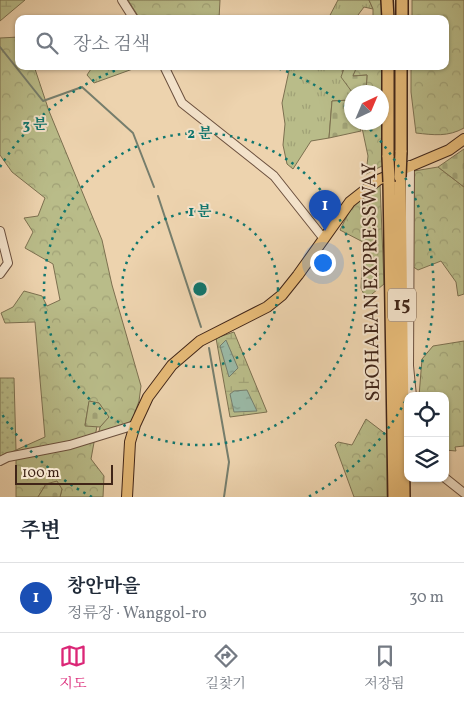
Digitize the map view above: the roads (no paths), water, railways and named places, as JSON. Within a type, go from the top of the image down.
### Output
[{"type":"highway","points":[[388,0],[388,15]]},
{"type":"highway","points":[[402,0],[402,15]]},
{"type":"highway","name":"SEOHAEAN EXPRESSWAY","points":[[388,70],[388,182],[394,497]]},
{"type":"highway","name":"SEOHAEAN EXPRESSWAY","points":[[401,70],[400,177],[404,497]]},
{"type":"main road","points":[[127,497],[130,442],[135,424],[148,398],[172,365],[200,341],[266,307],[282,295],[350,202],[378,180],[449,150],[464,139]]},
{"type":"street","points":[[122,0],[131,15]]},
{"type":"street","points":[[166,70],[182,103],[274,176],[324,238]]},
{"type":"street","points":[[410,166],[409,366],[412,392]]},
{"type":"street","points":[[0,231],[8,263],[0,274]]},
{"type":"street","points":[[0,461],[8,457],[70,445],[135,424]]},
{"type":"street","points":[[449,481],[464,493]]},
{"type":"water","points":[[226,340],[238,368],[229,377],[220,346]]},
{"type":"water","points":[[247,390],[257,411],[234,412],[230,394],[234,391]]},
{"type":"waterway","points":[[0,47],[15,66]]},
{"type":"waterway","points":[[18,70],[43,101],[82,87],[133,133],[154,187]]},
{"type":"waterway","points":[[158,196],[201,327]]},
{"type":"waterway","points":[[209,348],[229,462],[224,497]]},
{"type":"place","name":"창안마을","points":[[325,231]]}]
